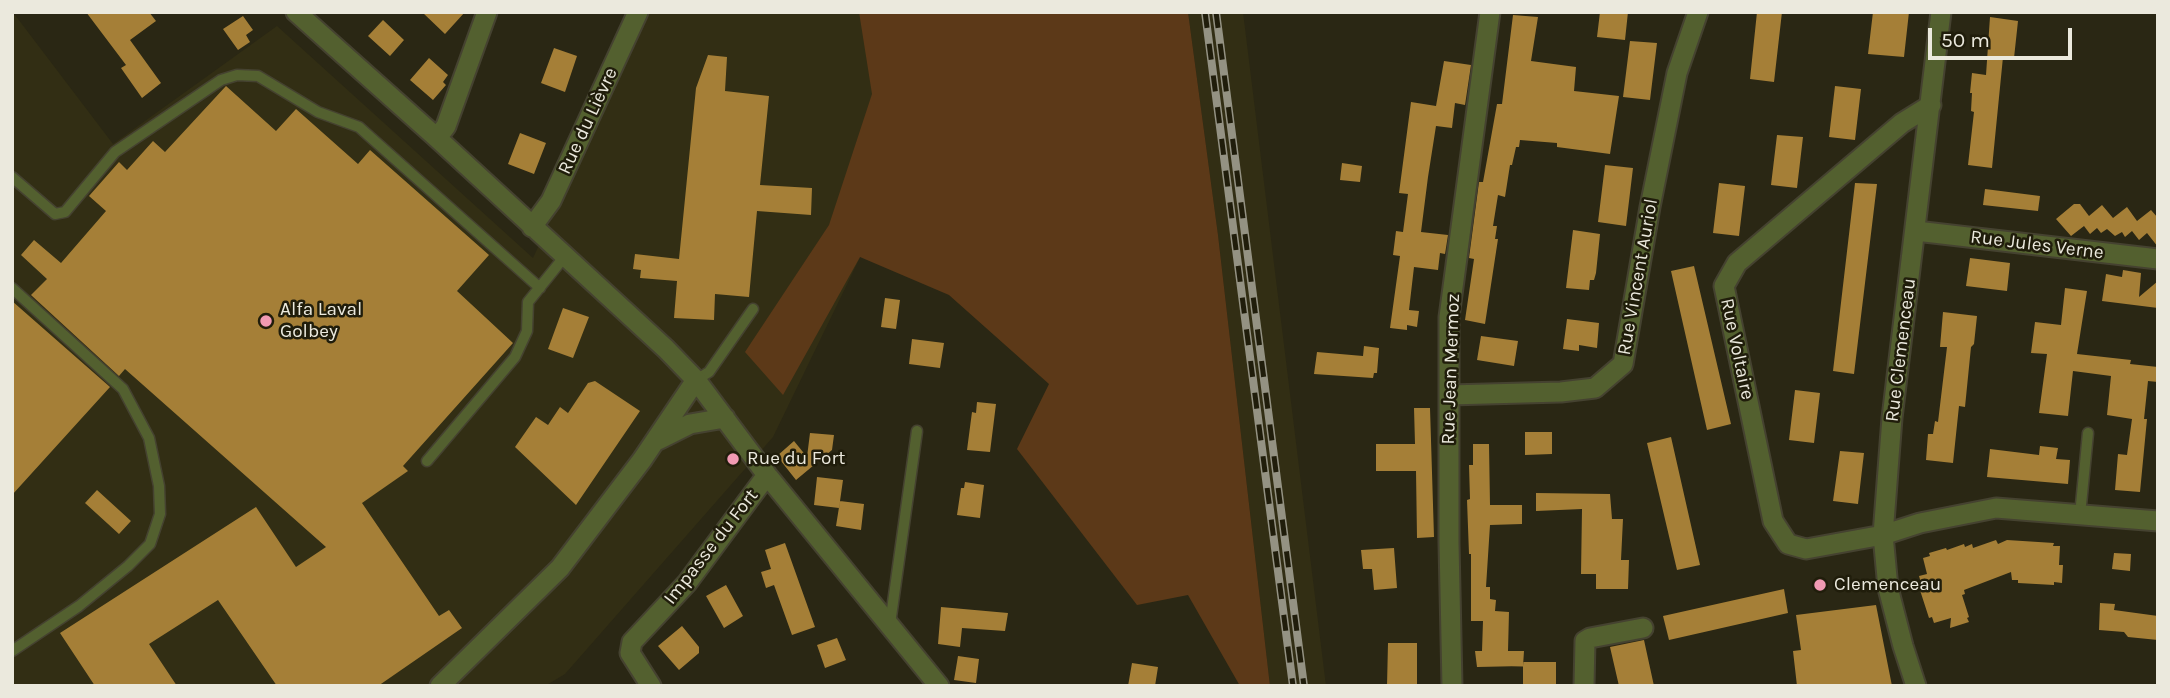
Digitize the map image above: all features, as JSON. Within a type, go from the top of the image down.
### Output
[{"type":"street","points":[[296,12],[437,138],[696,380],[767,475],[939,686]]},
{"type":"street","points":[[437,138],[446,126],[487,12]]},
{"type":"street","name":"Rue du Lièvre","points":[[532,227],[551,201],[638,12]]},
{"type":"street","name":"Rue Jean Mermoz","points":[[1452,686],[1449,317],[1490,12]]},
{"type":"street","name":"Rue Vincent Auriol","points":[[1448,395],[1561,392],[1595,388],[1623,364],[1677,73],[1698,12]]},
{"type":"street","name":"Rue Clemenceau","points":[[1916,686],[1888,588],[1883,535],[1892,418],[1941,12]]},
{"type":"street","name":"Rue Voltaire","points":[[1931,104],[1902,123],[1737,263],[1724,286],[1773,521],[1788,544],[1806,549],[1883,535],[1920,523],[1996,508],[2158,521]]},
{"type":"street","name":"Rue Jules Verne","points":[[1916,231],[2158,259]]},
{"type":"street","points":[[440,686],[560,568],[654,442],[696,380]]},
{"type":"street","points":[[654,442],[690,424],[725,418]]},
{"type":"street","name":"Impasse du Fort","points":[[651,686],[630,653],[632,642],[687,583],[767,475]]},
{"type":"street","points":[[1584,686],[1585,641],[1643,628]]},
{"type":"lane","points":[[12,177],[55,214],[65,212],[115,152],[221,80],[237,75],[258,76],[318,112],[359,127],[540,288]]},
{"type":"lane","points":[[427,461],[515,357],[527,331],[528,302],[565,256]]},
{"type":"lane","points":[[12,288],[124,389],[149,438],[159,486],[160,513],[150,544],[128,566],[79,606],[12,651]]},
{"type":"lane","points":[[696,380],[709,372],[752,309]]},
{"type":"lane","points":[[890,624],[918,431]]},
{"type":"lane","points":[[2080,515],[2088,433]]},
{"type":"shaded area","points":[[646,12],[979,12],[773,437],[565,674],[545,686],[12,686],[12,17],[15,15],[113,144],[277,26],[533,258]]},
{"type":"shaded area","points":[[859,12],[1188,12],[1218,235],[1270,686],[1240,686],[1188,595],[1137,605],[1017,449],[1049,384],[949,295],[860,257],[783,395],[745,352],[829,225],[872,94]]},
{"type":"shaded area","points":[[1188,12],[1243,12],[1326,686],[1270,686],[1218,235]]},
{"type":"building","points":[[86,12],[149,12],[156,21],[130,40],[161,83],[142,98],[121,68],[126,65]]},
{"type":"building","points":[[422,12],[465,12],[445,34]]},
{"type":"building","points":[[1600,12],[1628,12],[1625,40],[1597,37]]},
{"type":"building","points":[[1757,12],[1782,12],[1774,82],[1750,79]]},
{"type":"building","points":[[1873,12],[1909,12],[1904,57],[1868,54]]},
{"type":"building","points":[[1513,15],[1538,17],[1531,61],[1576,67],[1574,91],[1619,96],[1610,154],[1557,147],[1557,143],[1520,140],[1510,165],[1505,197],[1498,195],[1493,226],[1497,226],[1495,239],[1498,239],[1485,324],[1465,320],[1474,259],[1469,258],[1479,182],[1483,182],[1497,104],[1502,104]]},
{"type":"building","points":[[243,16],[253,30],[246,35],[250,42],[238,50],[223,29]]},
{"type":"building","points":[[1990,17],[2018,21],[2014,58],[2003,57],[1992,168],[1968,165],[1974,112],[1971,111],[1970,93],[1972,73],[1986,75]]},
{"type":"building","points":[[383,20],[404,40],[390,56],[368,36]]},
{"type":"building","points":[[1630,41],[1657,43],[1650,100],[1623,97]]},
{"type":"building","points":[[554,48],[577,56],[565,92],[541,83]]},
{"type":"building","points":[[708,55],[727,57],[725,91],[769,96],[760,185],[812,188],[811,215],[757,211],[749,297],[715,294],[714,320],[674,318],[677,281],[640,278],[641,270],[633,269],[635,254],[679,259],[696,88]]},
{"type":"building","points":[[429,58],[448,75],[443,82],[446,85],[433,100],[410,80]]},
{"type":"building","points":[[1444,61],[1471,65],[1465,105],[1455,103],[1452,128],[1436,126],[1428,177],[1421,232],[1448,235],[1445,254],[1440,253],[1438,270],[1414,267],[1409,310],[1419,311],[1417,327],[1407,325],[1407,330],[1390,328],[1400,256],[1393,255],[1396,231],[1403,232],[1408,194],[1399,193],[1411,102],[1436,106]]},
{"type":"building","name":"Alfa Laval Golbey","points":[[226,86],[276,131],[296,109],[358,164],[370,150],[489,255],[457,291],[513,343],[403,466],[408,471],[362,503],[439,616],[449,610],[462,628],[378,686],[277,686],[218,600],[149,644],[177,686],[95,686],[60,633],[256,507],[296,567],[326,547],[125,369],[119,376],[31,295],[47,279],[21,255],[34,240],[61,263],[106,211],[89,196],[119,162],[127,170],[153,141],[165,152]]},
{"type":"building","points":[[1835,86],[1861,89],[1855,140],[1829,137]]},
{"type":"building","points":[[520,133],[546,143],[534,174],[508,164]]},
{"type":"building","points":[[1777,135],[1803,137],[1797,188],[1771,185]]},
{"type":"building","points":[[1342,163],[1362,166],[1360,182],[1340,180]]},
{"type":"building","points":[[1605,165],[1633,168],[1626,226],[1598,222]]},
{"type":"building","points":[[1719,183],[1745,186],[1739,236],[1713,233]]},
{"type":"building","points":[[1855,183],[1877,184],[1854,374],[1833,371]]},
{"type":"building","points":[[1985,189],[2040,196],[2038,211],[1983,205]]},
{"type":"building","points":[[2074,204],[2080,204],[2089,216],[2102,205],[2113,218],[2127,207],[2137,221],[2151,210],[2158,218],[2158,247],[2147,233],[2139,240],[2132,231],[2125,237],[2122,232],[2115,236],[2107,229],[2101,233],[2097,228],[2090,234],[2084,226],[2071,236],[2056,219]]},
{"type":"building","points":[[1573,230],[1600,234],[1596,273],[1594,280],[1590,280],[1589,290],[1566,288]]},
{"type":"building","points":[[1970,258],[2010,263],[2007,291],[1966,286]]},
{"type":"building","points":[[1694,266],[1731,424],[1707,430],[1671,271]]},
{"type":"building","points":[[2123,270],[2141,273],[2139,297],[2158,281],[2158,308],[2102,301],[2106,274],[2122,277]]},
{"type":"building","points":[[2065,288],[2087,291],[2077,354],[2131,360],[2130,364],[2158,367],[2158,382],[2148,381],[2140,492],[2115,490],[2118,454],[2127,455],[2132,419],[2107,415],[2111,376],[2073,371],[2068,416],[2039,413],[2047,354],[2031,353],[2035,322],[2061,325]]},
{"type":"building","points":[[885,298],[900,300],[896,329],[881,327]]},
{"type":"building","points":[[12,301],[110,387],[12,495]]},
{"type":"building","points":[[563,308],[589,317],[573,358],[548,349]]},
{"type":"building","points":[[1943,312],[1977,316],[1965,407],[1959,406],[1953,463],[1926,460],[1928,434],[1933,434],[1935,421],[1938,422],[1947,347],[1940,347]]},
{"type":"building","points":[[1567,319],[1599,323],[1597,348],[1579,345],[1579,351],[1563,349]]},
{"type":"building","points":[[1481,336],[1518,341],[1514,366],[1477,360]]},
{"type":"building","points":[[912,339],[944,343],[940,368],[909,364]]},
{"type":"building","points":[[1364,346],[1379,348],[1377,373],[1374,373],[1373,378],[1314,374],[1317,352],[1363,356]]},
{"type":"building","points":[[595,381],[640,411],[576,505],[515,447],[536,417],[548,425],[560,407],[568,413],[588,383]]},
{"type":"building","points":[[1795,390],[1820,393],[1814,443],[1789,440]]},
{"type":"building","points":[[977,402],[996,404],[990,452],[967,450],[972,412],[976,413]]},
{"type":"building","points":[[1414,408],[1430,408],[1434,537],[1417,538],[1416,471],[1376,471],[1376,444],[1415,444]]},
{"type":"building","points":[[1525,432],[1552,432],[1552,454],[1525,455]]},
{"type":"building","points":[[810,433],[834,435],[832,450],[796,480],[777,456],[794,441],[807,457]]},
{"type":"building","points":[[1671,437],[1700,565],[1677,570],[1647,443]]},
{"type":"building","points":[[1473,444],[1489,444],[1490,505],[1522,505],[1522,524],[1490,525],[1486,587],[1490,587],[1490,599],[1496,600],[1495,611],[1509,612],[1508,651],[1524,651],[1523,666],[1477,667],[1475,651],[1482,651],[1483,621],[1471,621],[1471,554],[1467,500],[1470,499],[1469,465],[1473,465]]},
{"type":"building","points":[[2040,446],[2058,448],[2056,459],[2070,460],[2068,484],[1987,477],[1990,449],[2039,455]]},
{"type":"building","points":[[1840,451],[1864,453],[1858,504],[1833,501]]},
{"type":"building","points":[[817,477],[843,480],[839,508],[814,505]]},
{"type":"building","points":[[965,482],[984,485],[980,518],[957,515],[961,488],[964,488]]},
{"type":"building","points":[[97,490],[131,521],[119,534],[85,503]]},
{"type":"building","points":[[1536,493],[1610,494],[1612,519],[1623,519],[1621,560],[1629,560],[1628,589],[1596,589],[1596,574],[1581,574],[1582,509],[1536,511]]},
{"type":"building","points":[[840,501],[864,504],[861,530],[836,526]]},
{"type":"building","points":[[1996,540],[1998,544],[2007,540],[2054,543],[2053,546],[2060,546],[2062,583],[2018,583],[2018,580],[2012,580],[2011,572],[1964,590],[1965,594],[1962,595],[1969,622],[1950,628],[1951,618],[1934,623],[1932,617],[1929,618],[1918,584],[1921,583],[1919,576],[1927,574],[1923,558],[1930,556],[1929,553],[1946,548],[1947,550],[1972,544],[1973,548]]},
{"type":"building","points":[[785,543],[815,627],[792,635],[774,585],[766,588],[761,572],[771,569],[765,550]]},
{"type":"building","points":[[1394,548],[1397,588],[1374,590],[1372,569],[1363,569],[1361,550]]},
{"type":"building","points":[[2114,553],[2131,554],[2130,571],[2112,569]]},
{"type":"building","points":[[726,585],[743,616],[724,628],[706,596]]},
{"type":"building","points":[[1784,589],[1788,613],[1669,640],[1663,616]]},
{"type":"building","points":[[2100,603],[2115,604],[2114,610],[2158,616],[2158,640],[2128,637],[2124,632],[2099,630]]},
{"type":"building","points":[[1876,605],[1892,686],[1797,686],[1793,651],[1801,650],[1796,615]]},
{"type":"building","points":[[941,607],[1008,613],[1005,631],[962,628],[960,647],[938,644]]},
{"type":"building","points":[[682,626],[699,647],[699,653],[679,670],[658,646]]},
{"type":"building","points":[[837,638],[846,660],[825,668],[817,645]]},
{"type":"building","points":[[1644,640],[1654,686],[1619,686],[1610,647]]},
{"type":"building","points":[[1388,643],[1417,643],[1417,686],[1387,686]]},
{"type":"building","points":[[958,656],[979,659],[976,683],[954,680]]},
{"type":"building","points":[[1523,662],[1556,662],[1556,686],[1523,686]]},
{"type":"building","points":[[1132,663],[1158,667],[1155,686],[1128,686]]},
{"type":"railway","points":[[1205,12],[1293,686]]},
{"type":"railway","points":[[1216,12],[1304,686]]},
{"type":"place","name":"Alfa Laval Golbey","points":[[266,321]]},
{"type":"place","name":"Rue du Fort","points":[[733,459]]},
{"type":"place","name":"Clemenceau","points":[[1820,585]]}]
